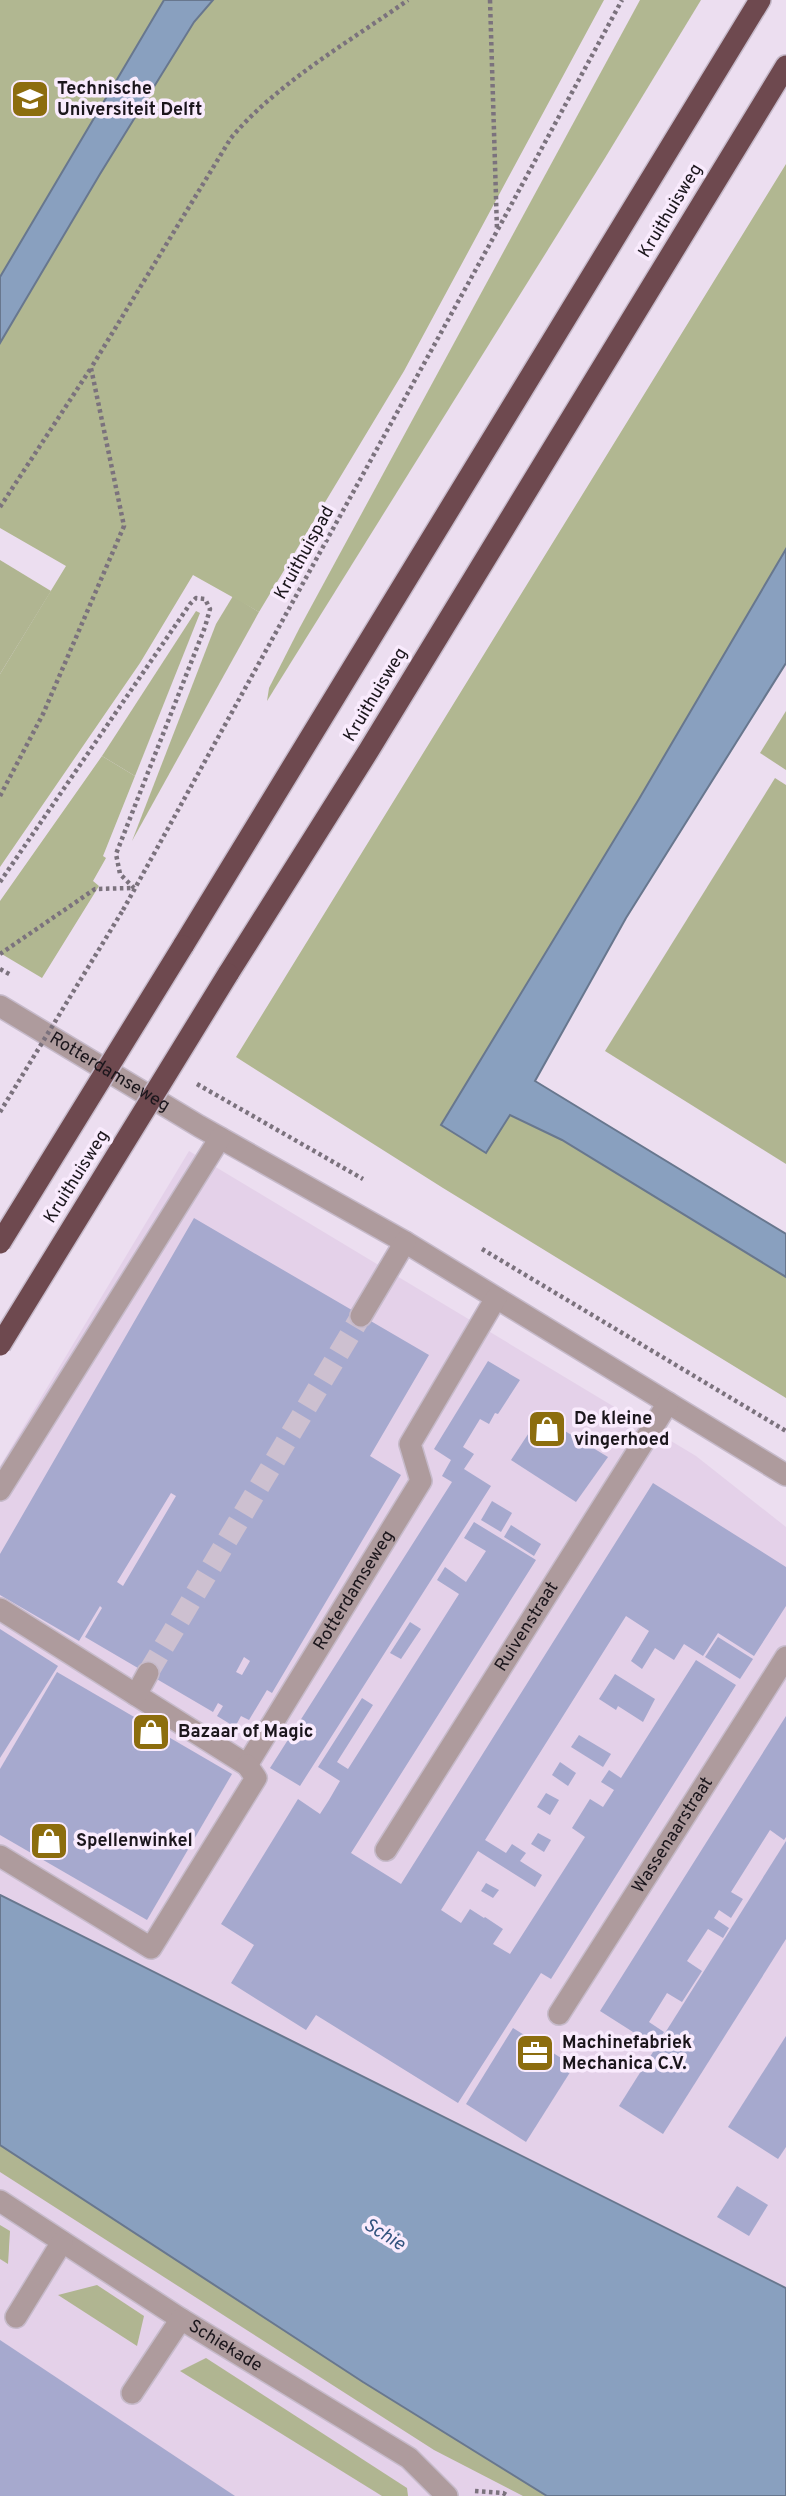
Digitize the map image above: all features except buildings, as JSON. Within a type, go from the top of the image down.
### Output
[{"type":"highway","name":"Kruithuisweg","points":[[0,1243],[760,0]]},
{"type":"highway","name":"Kruithuisweg","points":[[0,1345],[369,750],[786,66]]},
{"type":"street","name":"Rotterdamseweg","points":[[0,1006],[220,1138],[405,1242],[786,1475]]},
{"type":"street","points":[[0,1490],[220,1138]]},
{"type":"street","points":[[361,1316],[405,1242]]},
{"type":"street","name":"Rotterdamseweg","points":[[247,1765],[421,1481],[410,1444],[496,1298]]},
{"type":"street","name":"Ruivenstraat","points":[[386,1850],[668,1403]]},
{"type":"street","points":[[0,1609],[247,1765],[256,1778],[151,1948],[0,1856]]},
{"type":"street","name":"Wassenaarstraat","points":[[559,2014],[786,1657]]},
{"type":"street","points":[[136,1695],[148,1673]]},
{"type":"street","name":"Schiekade","points":[[0,2201],[181,2319],[409,2458],[447,2496]]},
{"type":"street","points":[[16,2318],[62,2242]]},
{"type":"street","points":[[132,2393],[181,2319]]},
{"type":"path","points":[[0,507],[92,368],[231,138],[272,96],[408,0]]},
{"type":"path","points":[[490,0],[497,231]]},
{"type":"path","name":"Kruithuispad","points":[[0,1112],[123,910],[206,763],[622,0]]},
{"type":"path","points":[[0,796],[43,714],[124,526],[92,368]]},
{"type":"path","points":[[0,881],[190,604],[196,598],[205,598],[210,609],[205,627],[116,854],[120,874],[134,888]]},
{"type":"path","points":[[0,954],[95,889],[134,888]]},
{"type":"path","points":[[472,2490],[503,2493],[508,2496]]},
{"type":"shaded area","points":[[189,1151],[696,1456],[786,1527],[786,2496],[0,2496],[0,1466]]},
{"type":"green space","points":[[0,0],[164,0],[0,277]]},
{"type":"green space","points":[[213,0],[604,0],[404,371],[259,612],[193,575],[140,663],[0,867],[0,674],[66,566],[0,528],[0,343],[194,22]]},
{"type":"green space","points":[[640,0],[701,0],[267,701],[269,688],[299,629]]},
{"type":"green space","points":[[786,164],[786,549],[639,799],[485,1153],[509,1115],[562,1140],[786,1277],[786,1398],[443,1188],[236,1057]]},
{"type":"green space","points":[[0,560],[51,591],[0,674]]},
{"type":"green space","points":[[233,596],[259,612],[132,841],[216,624]]},
{"type":"green space","points":[[196,611],[200,613],[135,776],[102,756]]},
{"type":"green space","points":[[786,711],[786,770],[760,753]]},
{"type":"green space","points":[[102,756],[135,776],[103,856],[106,858],[93,881],[99,886],[42,978],[0,953],[0,901]]},
{"type":"green space","points":[[775,778],[786,785],[786,1164],[605,1051]]},
{"type":"green space","points":[[0,2145],[363,2382],[547,2496],[523,2496],[434,2450],[0,2172]]},
{"type":"green space","points":[[0,2225],[10,2231],[8,2264],[0,2259]]},
{"type":"green space","points":[[97,2285],[144,2316],[137,2346],[58,2295]]},
{"type":"green space","points":[[206,2358],[407,2488],[408,2496],[382,2496],[180,2371]]},
{"type":"water","points":[[164,0],[213,0],[194,22],[0,343],[0,277]]},
{"type":"water","points":[[786,549],[786,663],[626,918],[535,1081],[786,1234],[786,1277],[562,1140],[510,1115],[486,1153],[441,1125],[639,799]]},
{"type":"water","name":"Schie","points":[[0,1895],[786,2288],[786,2496],[547,2496],[363,2382],[0,2145]]},
{"type":"tunnel","points":[[148,1673],[361,1316]]},
{"type":"place","name":"Technische Universiteit Delft","points":[[30,99]]},
{"type":"place","name":"De kleine vingerhoed","points":[[547,1429]]},
{"type":"place","name":"Bazaar of Magic","points":[[151,1732]]},
{"type":"place","name":"Spellenwinkel","points":[[49,1841]]},
{"type":"place","name":"Machinefabriek Mechanica C.V.","points":[[535,2053]]}]
